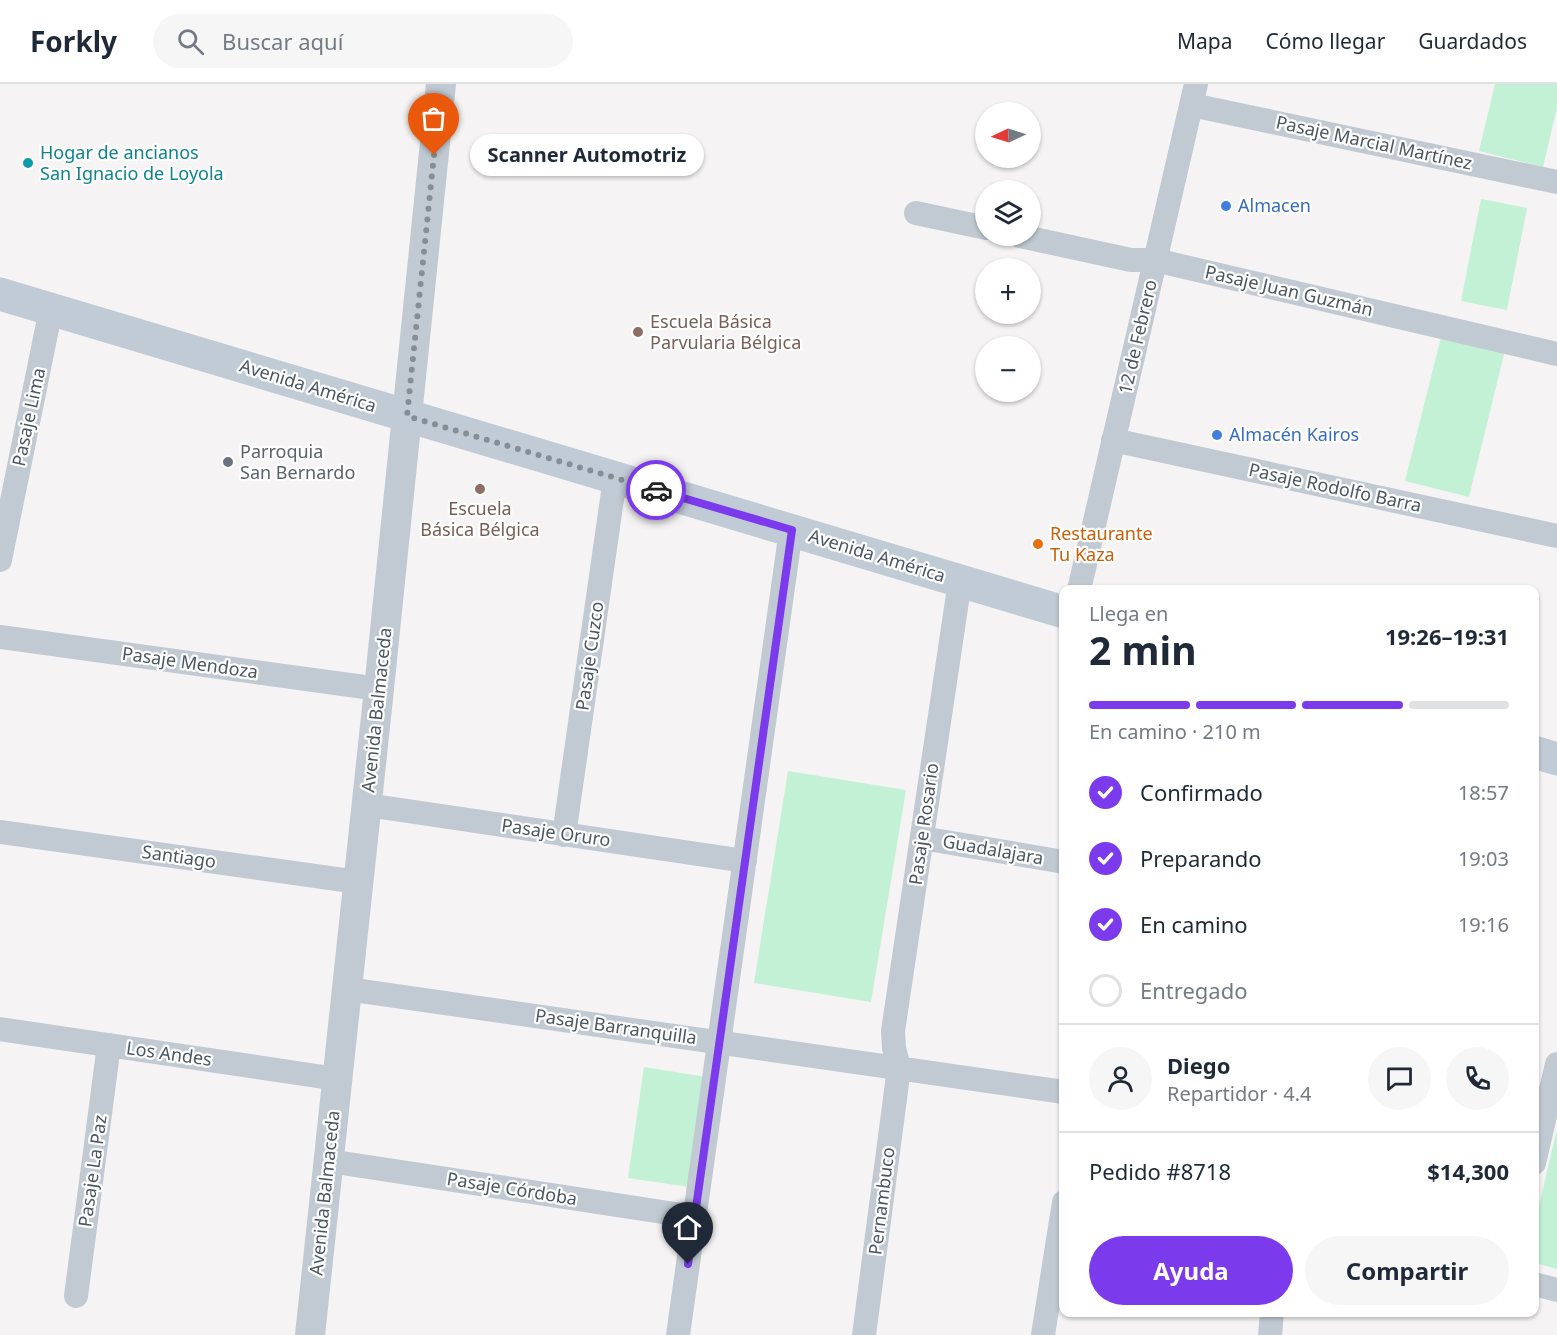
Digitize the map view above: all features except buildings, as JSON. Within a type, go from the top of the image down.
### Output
[{"type":"main road","name":"Avenida América","points":[[0,294],[1059,610]]},
{"type":"main road","points":[[1539,754],[1557,759]]},
{"type":"street","name":"Avenida Balmaceda","points":[[310,1335],[441,84]]},
{"type":"street","name":"Pasaje Marcial Martínez","points":[[1194,94],[1557,182]]},
{"type":"street","name":"12 de Febrero","points":[[1080,585],[1194,94]]},
{"type":"street","points":[[916,213],[975,226]]},
{"type":"street","name":"Pasaje Juan Guzmán","points":[[1041,241],[1131,260],[1155,260],[1557,354]]},
{"type":"street","name":"Pasaje Lima","points":[[0,560],[51,309]]},
{"type":"street","name":"Pasaje Rodolfo Barra","points":[[1113,440],[1557,536]]},
{"type":"street","name":"Pasaje Cuzco","points":[[564,834],[615,478]]},
{"type":"street","points":[[678,1335],[792,530]]},
{"type":"street","name":"Pasaje Rosario","points":[[899,1068],[893,1031],[960,580]]},
{"type":"street","name":"Pasaje Mendoza","points":[[0,638],[379,689]]},
{"type":"street","name":"Pasaje Oruro","points":[[367,806],[745,861]]},
{"type":"street","name":"Santiago","points":[[0,832],[358,882]]},
{"type":"street","name":"Guadalajara","points":[[922,838],[1059,861]]},
{"type":"street","name":"Pasaje Barranquilla","points":[[347,989],[1059,1091]]},
{"type":"street","name":"Los Andes","points":[[0,1029],[338,1079]]},
{"type":"street","name":"Pasaje La Paz","points":[[76,1296],[109,1046]]},
{"type":"street","points":[[1539,1141],[1557,1064]]},
{"type":"street","name":"Pernambuco","points":[[864,1335],[899,1068]]},
{"type":"street","name":"Pasaje Córdoba","points":[[329,1161],[695,1217]]},
{"type":"street","points":[[1043,1335],[1059,1234]]},
{"type":"street","points":[[1539,1285],[1557,1290]]},
{"type":"street","points":[[1270,1335],[1272,1317]]},
{"type":"green space","points":[[1495,84],[1557,84],[1557,108],[1543,167],[1479,151]]},
{"type":"green space","points":[[1481,199],[1527,208],[1507,310],[1461,301]]},
{"type":"green space","points":[[1442,333],[1505,350],[1469,497],[1405,481]]},
{"type":"green space","points":[[788,771],[906,790],[871,1002],[754,983]]},
{"type":"green space","points":[[644,1067],[706,1077],[689,1187],[628,1178]]},
{"type":"green space","points":[[1557,1129],[1557,1269],[1539,1264],[1539,1206]]},
{"type":"way so far","points":[[434,155],[407,416],[656,490]]},
{"type":"place","name":"Scanner Automotriz","points":[[434,155]]},
{"type":"place","name":"Hogar de ancianos San Ignacio de Loyola","points":[[28,163]]},
{"type":"place","name":"Almacen","points":[[1226,206]]},
{"type":"place","name":"Escuela Básica Parvularia Bélgica","points":[[638,332]]},
{"type":"place","name":"Almacén Kairos","points":[[1217,435]]},
{"type":"place","name":"Parroquia San Bernardo","points":[[228,462]]},
{"type":"place","name":"Escuela Básica Bélgica","points":[[480,489]]},
{"type":"place","name":"Restaurante Tu Kaza","points":[[1038,544]]},
{"type":"route","points":[[656,490],[792,530],[688,1264]]}]
